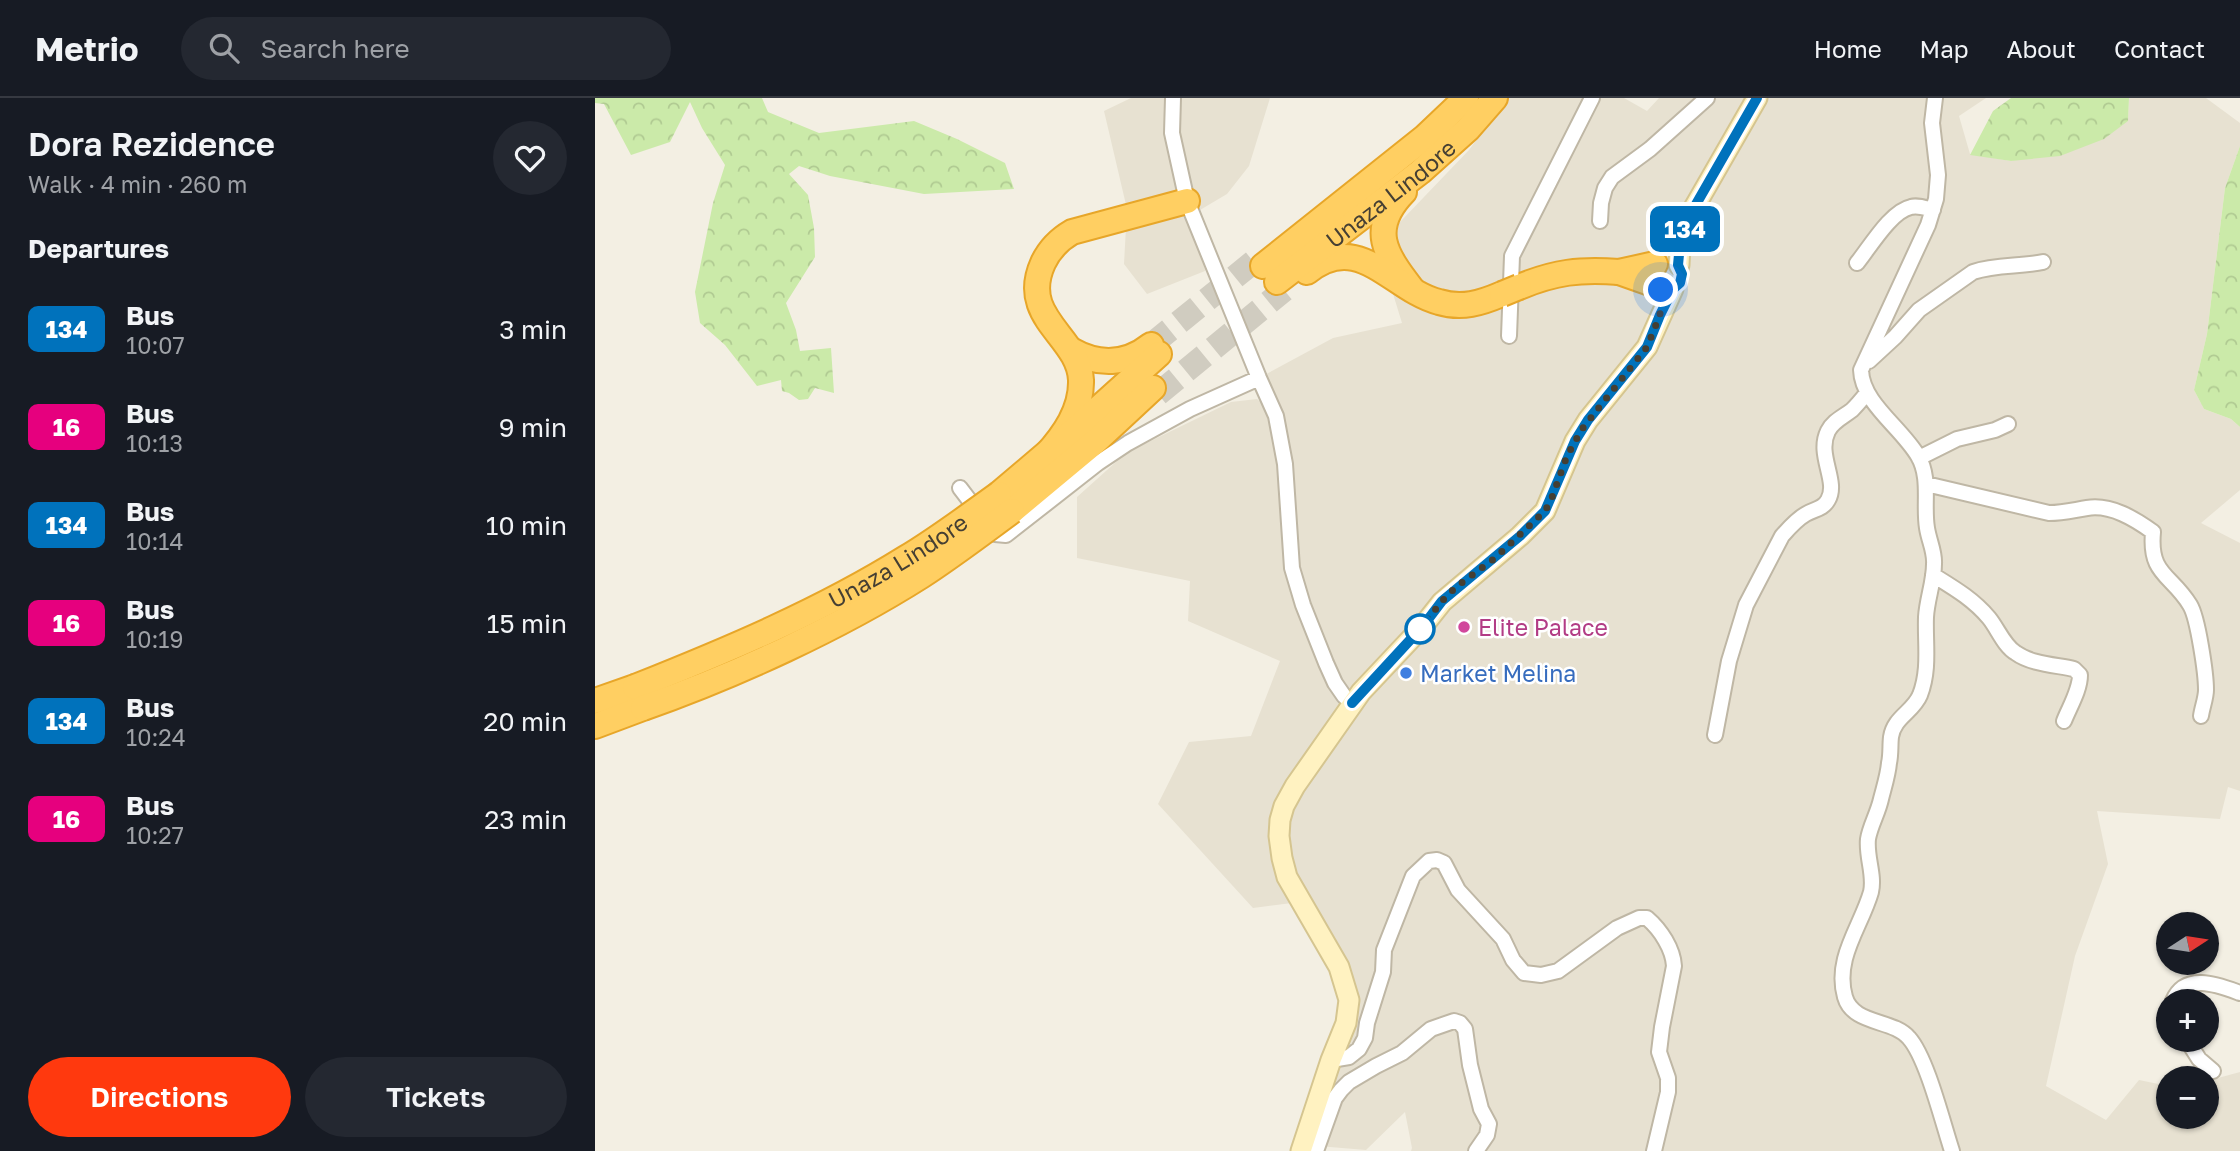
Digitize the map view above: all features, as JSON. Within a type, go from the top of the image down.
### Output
[{"type":"highway","name":"Unaza Lindore","points":[[1271,274],[1290,243],[1425,137],[1465,98]]},
{"type":"highway","points":[[1412,289],[1392,263],[1385,246],[1383,227],[1389,209],[1412,184],[1477,125],[1498,98]]},
{"type":"highway","name":"Unaza Lindore","points":[[1271,274],[1420,172],[1498,98]]},
{"type":"highway","points":[[1045,456],[1065,430],[1079,400],[1081,380],[1071,351],[1052,329],[1040,303],[1039,276],[1047,255],[1072,232],[1187,201]]},
{"type":"highway","points":[[1271,274],[1312,268],[1328,259],[1358,259],[1373,264],[1433,301],[1458,306],[1477,303],[1567,272],[1590,270],[1664,275]]},
{"type":"highway","name":"Unaza Lindore","points":[[1005,502],[1045,456],[1155,349],[1131,358],[1103,362],[1071,351]]},
{"type":"highway","name":"Unaza Lindore","points":[[595,726],[683,668],[818,607],[1005,502],[1100,437],[1156,391]]},
{"type":"highway","name":"Unaza Lindore","points":[[595,701],[639,698]]},
{"type":"main road","points":[[1310,1147],[1331,1060],[1349,1012],[1346,985],[1339,967],[1287,877],[1279,836],[1280,820],[1285,806],[1295,786],[1352,703],[1423,626],[1442,601],[1520,536],[1545,511],[1575,441],[1588,420],[1647,347],[1660,315],[1664,275],[1680,244],[1691,213],[1757,98]]},
{"type":"street","points":[[1173,98],[1172,133],[1187,201],[1276,416],[1285,464],[1292,568],[1303,605],[1326,663],[1344,696],[1352,703]]},
{"type":"street","points":[[1509,336],[1512,256],[1593,98]]},
{"type":"street","points":[[1600,221],[1605,188],[1612,177],[1650,149],[1707,98]]},
{"type":"street","points":[[1935,98],[1932,123],[1938,175],[1936,199],[1861,370],[1866,394],[1905,437],[1919,458],[1926,485],[1927,528],[1934,554],[1926,615],[1927,671],[1914,706],[1895,723],[1891,735],[1890,762],[1881,801],[1868,838],[1871,892],[1845,955],[1843,971],[1845,998],[1851,1009],[1899,1028],[1916,1046],[1952,1151]]},
{"type":"street","points":[[1857,263],[1885,227],[1903,210],[1919,206],[1933,210]]},
{"type":"street","points":[[1861,370],[1919,310],[1973,272],[1983,268],[2027,266],[2043,262]]},
{"type":"street","points":[[960,488],[995,534],[1006,535],[1128,443],[1190,409],[1259,378]]},
{"type":"street","points":[[1715,735],[1729,661],[1746,605],[1782,536],[1806,514],[1820,509],[1828,502],[1831,482],[1824,457],[1824,443],[1828,431],[1834,422],[1853,409],[1866,394]]},
{"type":"street","points":[[1919,458],[1957,439],[2008,424]]},
{"type":"street","points":[[1926,485],[2049,513],[2069,513],[2089,507],[2105,507],[2137,521],[2153,532],[2151,551],[2154,561],[2191,606],[2197,621],[2206,690],[2201,716]]},
{"type":"street","points":[[1933,575],[1970,597],[2015,653],[2080,674],[2080,686],[2064,721]]},
{"type":"street","points":[[1331,1060],[1349,1057],[1359,1049],[1365,1038],[1383,972],[1384,950],[1413,876],[1429,861],[1444,863],[1458,890],[1503,939],[1513,960],[1524,973],[1541,975],[1558,971],[1617,928],[1639,918],[1647,918],[1654,924],[1674,957],[1659,1052],[1668,1078],[1668,1092],[1654,1151]]},
{"type":"street","points":[[2180,989],[2193,984],[2216,984],[2240,993]]},
{"type":"street","points":[[1310,1147],[1335,1098],[1349,1082],[1402,1054],[1431,1029],[1454,1021],[1465,1029],[1469,1065],[1481,1109],[1489,1124],[1483,1143],[1476,1151]]},
{"type":"street","points":[[2195,1052],[2207,1066]]},
{"type":"shaded area","points":[[1131,98],[1270,98],[1249,166],[1227,194],[1200,210],[1205,271],[1147,294],[1124,264],[1127,209],[1104,111]]},
{"type":"shaded area","points":[[1507,98],[1624,98],[1647,111],[1659,98],[1986,98],[1959,116],[1970,154],[2011,161],[2128,121],[2129,98],[2206,98],[2240,123],[2240,146],[2225,188],[2207,334],[2194,390],[2204,409],[2231,419],[2240,427],[2240,490],[2201,523],[2240,543],[2240,791],[2228,787],[2220,819],[2097,811],[2108,864],[2075,956],[2046,1086],[2106,1120],[2139,1080],[2156,1084],[2156,1129],[2219,1129],[2219,1078],[2240,1072],[2240,1151],[1411,1151],[1405,1112],[1366,1150],[1294,1144],[1340,1011],[1332,973],[1292,903],[1253,908],[1158,804],[1189,742],[1251,736],[1280,661],[1188,621],[1190,581],[1077,558],[1077,497],[1126,453],[1231,402],[1257,399],[1274,414],[1259,378],[1333,338],[1402,323],[1378,245],[1469,150]]},
{"type":"green space","points":[[595,98],[762,98],[768,112],[819,133],[914,121],[1005,163],[1014,189],[924,194],[830,176],[799,166],[789,174],[808,195],[814,228],[815,257],[786,303],[800,351],[831,348],[834,393],[815,388],[808,399],[799,400],[782,391],[781,380],[757,386],[725,345],[700,323],[695,292],[713,203],[725,165],[702,128],[690,102],[670,142],[631,155],[604,104],[595,103]]},
{"type":"green space","points":[[2011,98],[2129,98],[2128,121],[2104,139],[2060,156],[2011,161],[1970,155],[1993,111]]},
{"type":"green space","points":[[2240,146],[2240,427],[2231,419],[2204,409],[2194,390],[2207,334],[2225,188]]},
{"type":"tunnel","points":[[1151,345],[1257,259]]},
{"type":"tunnel","points":[[1158,394],[1284,290]]},
{"type":"bus line","name":"134","points":[[1352,703],[1456,587],[1495,558],[1545,511],[1575,441],[1588,420],[1647,347],[1673,289],[1680,283],[1680,244],[1691,213],[1757,98]]},
{"type":"place","name":"Elite Palace","points":[[1464,627]]},
{"type":"place","name":"Market Melina","points":[[1406,673]]},
{"type":"route","points":[[1420,629],[1456,587],[1495,558],[1545,511],[1567,456],[1582,429],[1647,347],[1660,315],[1661,290]]}]
